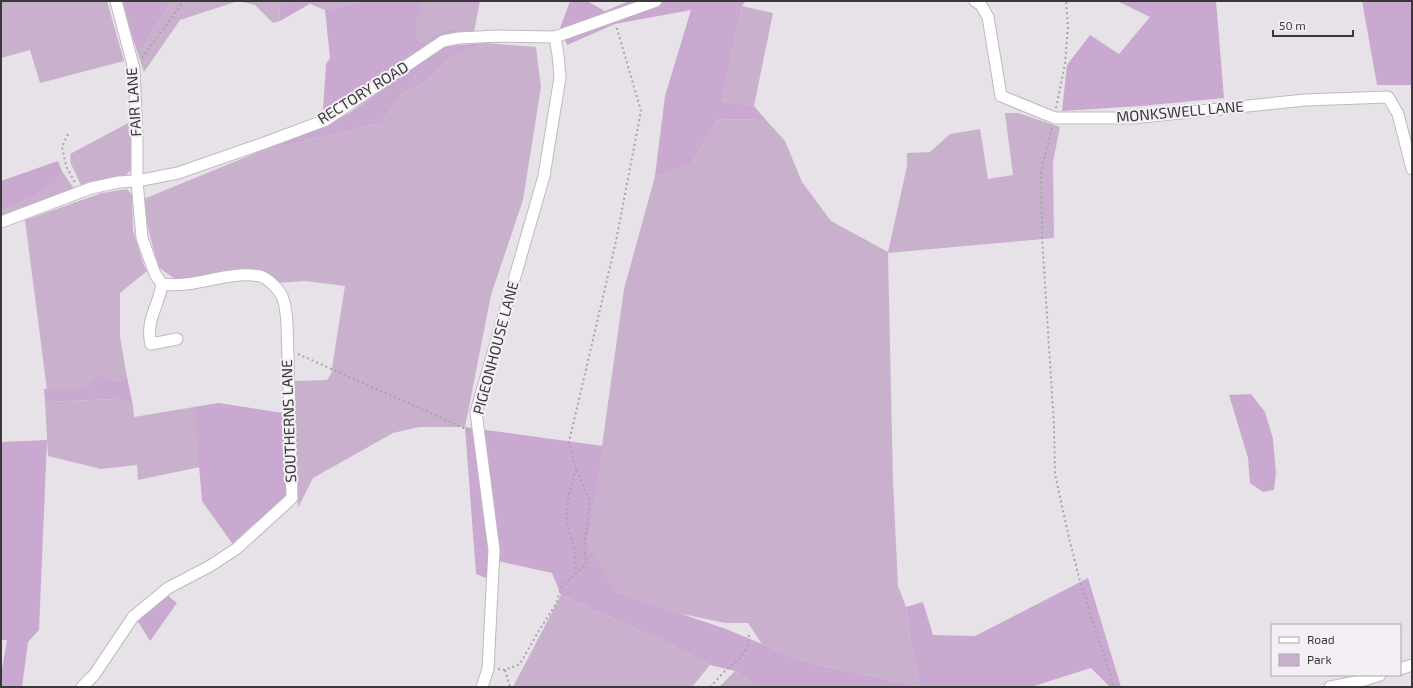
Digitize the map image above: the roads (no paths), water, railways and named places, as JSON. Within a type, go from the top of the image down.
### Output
[{"type":"street","name":"FAIR LANE","points":[[116,1],[134,69],[137,181]]},
{"type":"street","name":"RECTORY ROAD","points":[[1,222],[91,188],[171,174],[205,164],[326,120],[442,41],[475,37],[555,37],[656,1]]},
{"type":"street","name":"MONKSWELL LANE","points":[[975,1],[981,5],[988,17],[1001,96],[1055,118],[1132,118],[1305,100],[1388,97],[1398,114],[1412,169]]},
{"type":"street","name":"PIGEONHOUSE LANE","points":[[482,687],[488,669],[494,550],[476,412],[544,176],[560,77],[555,37]]},
{"type":"street","points":[[137,181],[142,238],[155,274],[162,284],[151,318],[149,335],[151,344],[177,339]]},
{"type":"street","name":"SOUTHERNS LANE","points":[[82,687],[94,675],[133,617],[168,588],[210,566],[236,549],[292,498],[287,323],[283,299],[277,288],[261,277],[247,275],[217,278],[173,286],[162,284]]},
{"type":"street","points":[[1401,669],[1412,665]]},
{"type":"street","points":[[1330,687],[1361,681],[1377,676]]}]
